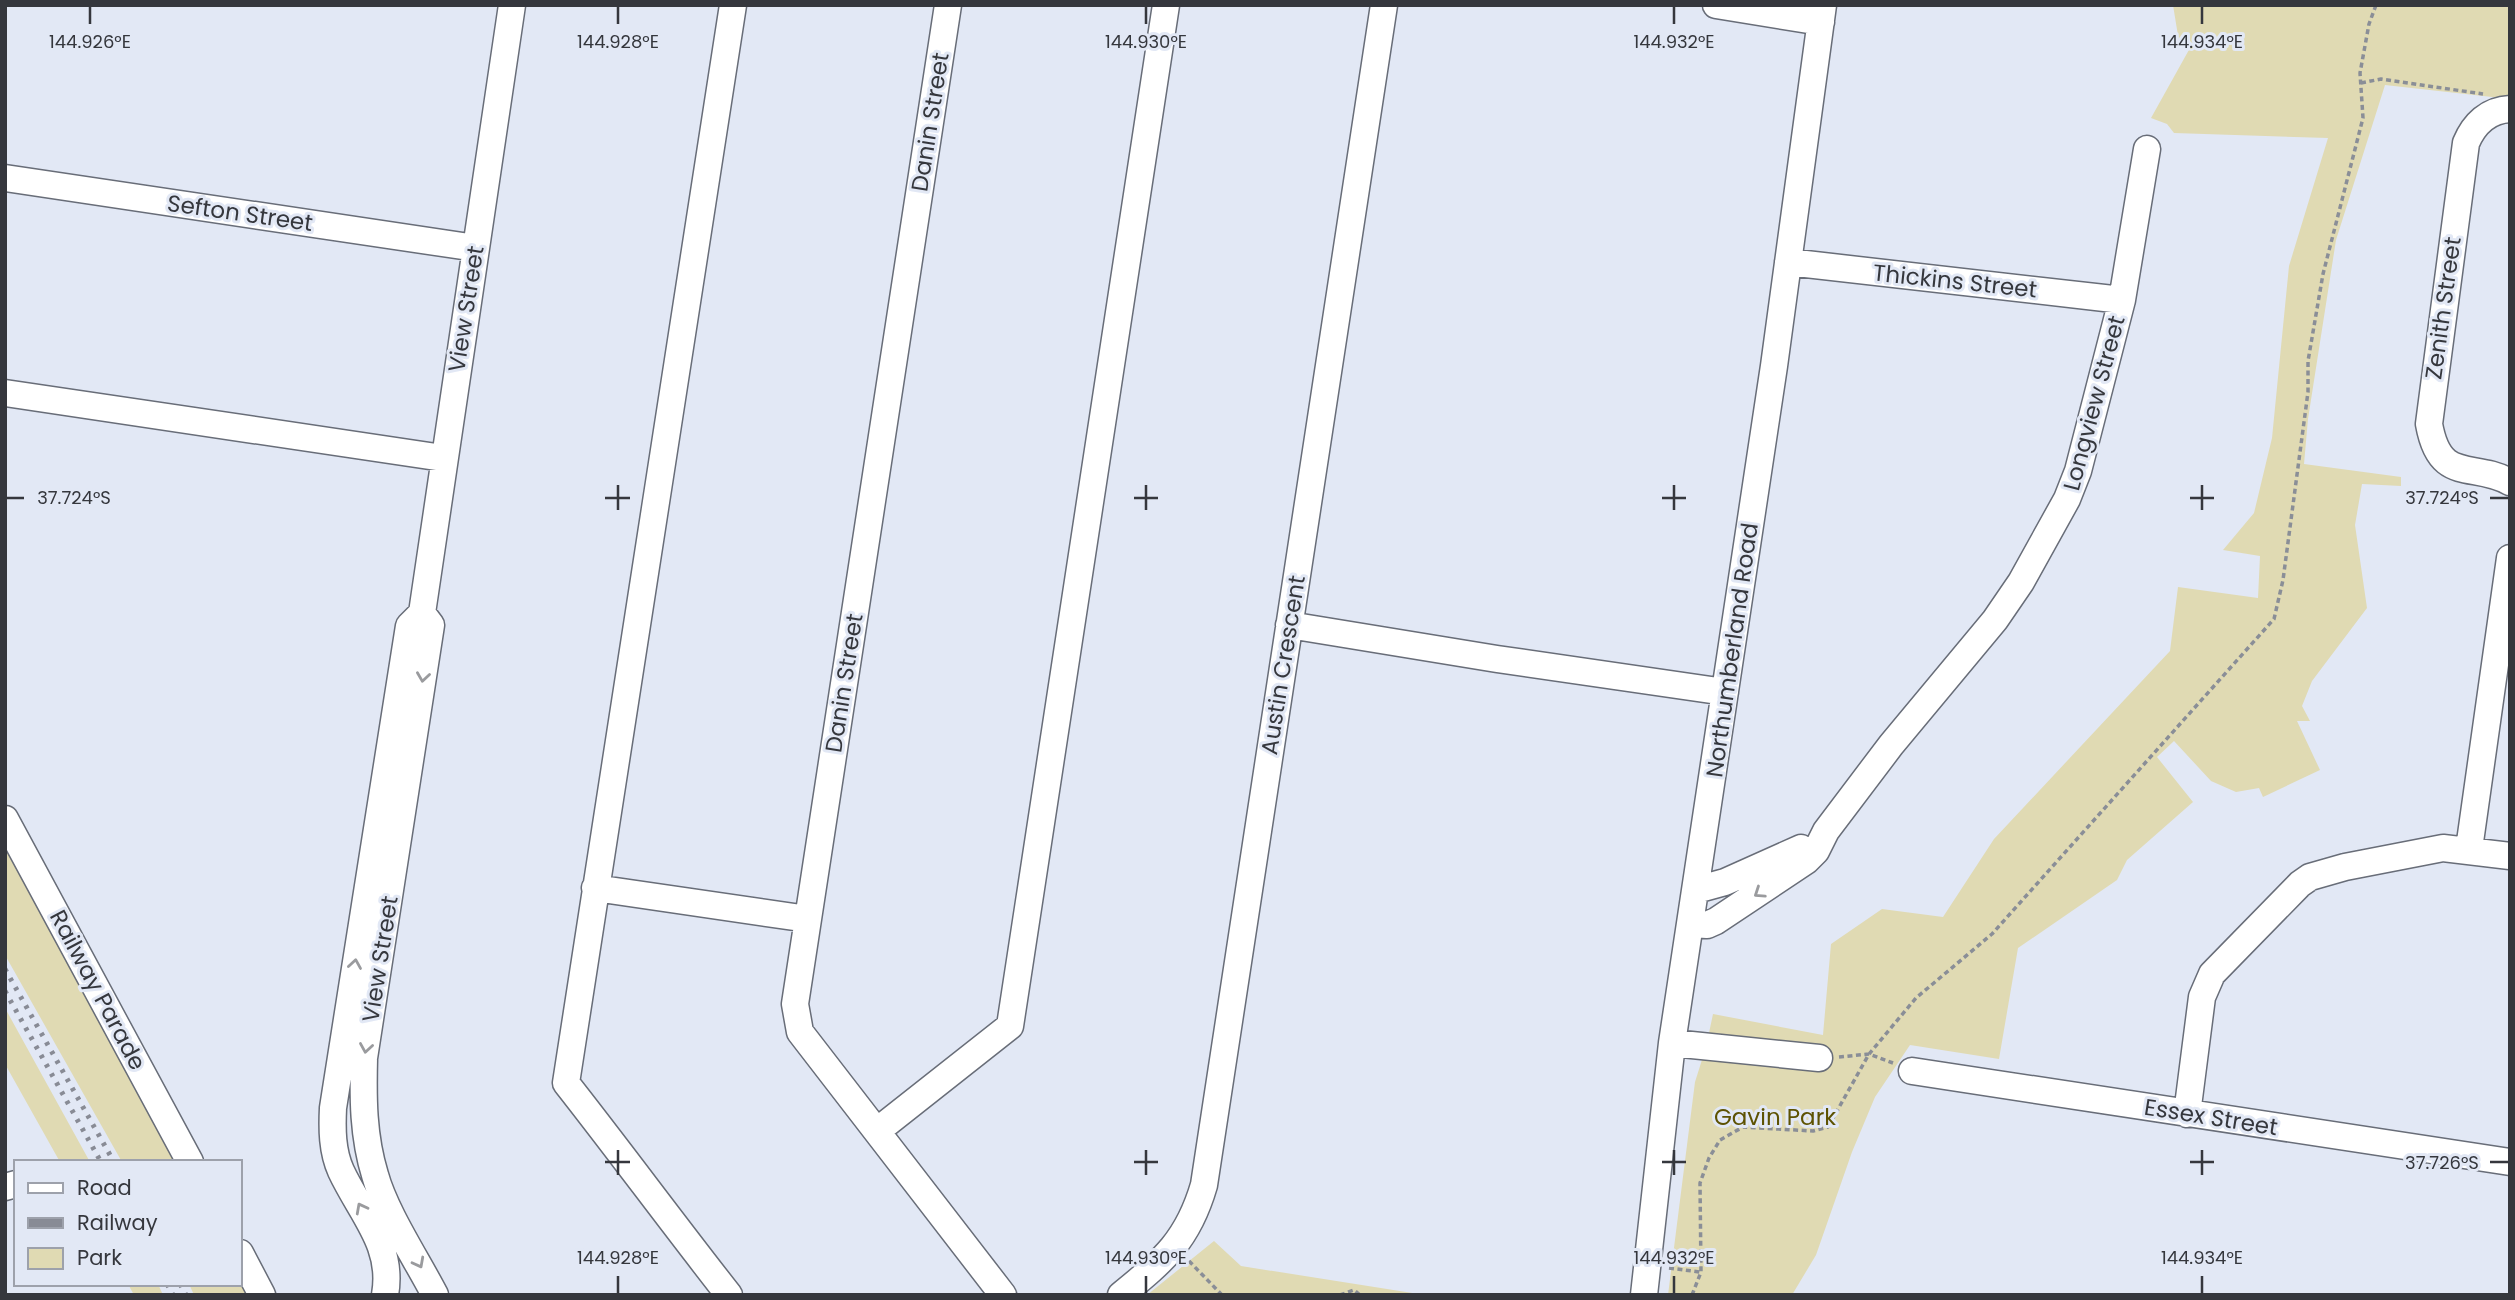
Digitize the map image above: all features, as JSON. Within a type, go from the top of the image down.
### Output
[{"type":"street","name":"View Street","points":[[385,1295],[387,1262],[381,1245],[341,1170],[334,1148],[333,1108],[409,626],[422,613],[512,5]]},
{"type":"street","points":[[730,1295],[656,1203],[566,1083],[733,5]]},
{"type":"street","name":"Danin Street","points":[[948,5],[795,1004],[800,1032],[1003,1295]]},
{"type":"street","points":[[877,1130],[1010,1026],[1166,5]]},
{"type":"street","name":"Austin Crescent","points":[[1121,1295],[1175,1247],[1191,1223],[1204,1185],[1384,5]]},
{"type":"street","points":[[1716,5],[1822,13]]},
{"type":"street","name":"Northumberland Road","points":[[1644,1295],[1672,1043],[1788,262],[1822,13]]},
{"type":"street","name":"Zenith Street","points":[[2498,104],[2480,120],[2466,143],[2429,424],[2431,438],[2439,454],[2448,463],[2473,473],[2501,477],[2510,482]]},
{"type":"street","name":"Longview Street","points":[[1691,924],[1707,925],[1716,922],[1806,861],[1891,745],[1995,620],[2021,582],[2067,499],[2078,471],[2122,300],[2147,149]]},
{"type":"street","name":"Sefton Street","points":[[5,177],[476,248]]},
{"type":"street","name":"Thickins Street","points":[[1788,262],[2122,300]]},
{"type":"street","points":[[5,393],[443,458]]},
{"type":"street","points":[[2469,849],[2510,558]]},
{"type":"street","name":"View Street","points":[[422,613],[430,625],[365,1058],[363,1099],[365,1136],[375,1177],[435,1295]]},
{"type":"street","points":[[1289,625],[1725,692]]},
{"type":"street","name":"Railway Parade","points":[[5,819],[189,1160]]},
{"type":"street","name":"Longview Street","points":[[1696,890],[1725,882],[1793,853],[1826,831]]},
{"type":"street","points":[[2187,1114],[2206,984],[2212,974],[2300,884],[2323,872],[2443,848],[2510,856]]},
{"type":"street","points":[[595,888],[808,919]]},
{"type":"street","points":[[1672,1043],[1819,1058]]},
{"type":"street","name":"Essex Street","points":[[1912,1071],[2510,1162]]},
{"type":"street","points":[[242,1257],[262,1295]]},
{"type":"path","points":[[1692,1295],[1701,1272],[1700,1183],[1709,1158],[1720,1140],[1743,1127],[1813,1130],[1828,1127],[1869,1054],[1916,998],[1992,934],[2274,619],[2283,580],[2308,391],[2308,361],[2323,274],[2363,118],[2360,73],[2369,24],[2376,5]]},
{"type":"path","points":[[2361,83],[2381,79],[2481,92],[2498,104]]},
{"type":"path","points":[[1819,1058],[1869,1054],[1912,1071]]},
{"type":"path","points":[[1175,1247],[1222,1295]]},
{"type":"path","points":[[1647,1266],[1701,1272]]},
{"type":"path","points":[[1340,1295],[1354,1290],[1360,1295]]},
{"type":"green space","name":"Gavin Park","points":[[2173,5],[2510,5],[2510,99],[2385,85],[2336,240],[2308,419],[2304,464],[2401,477],[2401,486],[2362,484],[2355,525],[2367,608],[2312,681],[2302,706],[2310,721],[2297,721],[2320,770],[2263,797],[2259,788],[2236,792],[2211,781],[2174,741],[2157,757],[2193,802],[2127,860],[2117,880],[2018,948],[1999,1059],[1910,1045],[1875,1097],[1852,1152],[1816,1255],[1792,1295],[1668,1295],[1695,1082],[1713,1014],[1823,1035],[1831,944],[1882,909],[1943,917],[1994,839],[2170,651],[2178,587],[2258,598],[2260,556],[2223,550],[2254,513],[2272,438],[2289,266],[2328,138],[2174,133],[2167,124],[2151,118],[2190,48],[2180,48]]},
{"type":"green space","points":[[5,843],[179,1160],[121,1160],[5,955]]},
{"type":"green space","points":[[5,1008],[89,1160],[59,1160],[5,1064]]},
{"type":"green space","points":[[1214,1241],[1241,1266],[1425,1295],[1147,1295]]},
{"type":"green space","points":[[242,1278],[251,1295],[194,1295],[190,1286],[242,1286]]},
{"type":"green space","points":[[129,1286],[159,1286],[163,1295],[134,1295]]},
{"type":"railway","points":[[5,969],[113,1160]]},
{"type":"railway","points":[[5,991],[100,1160]]},
{"type":"railway","points":[[168,1286],[173,1295]]},
{"type":"railway","points":[[181,1286],[186,1295]]}]
